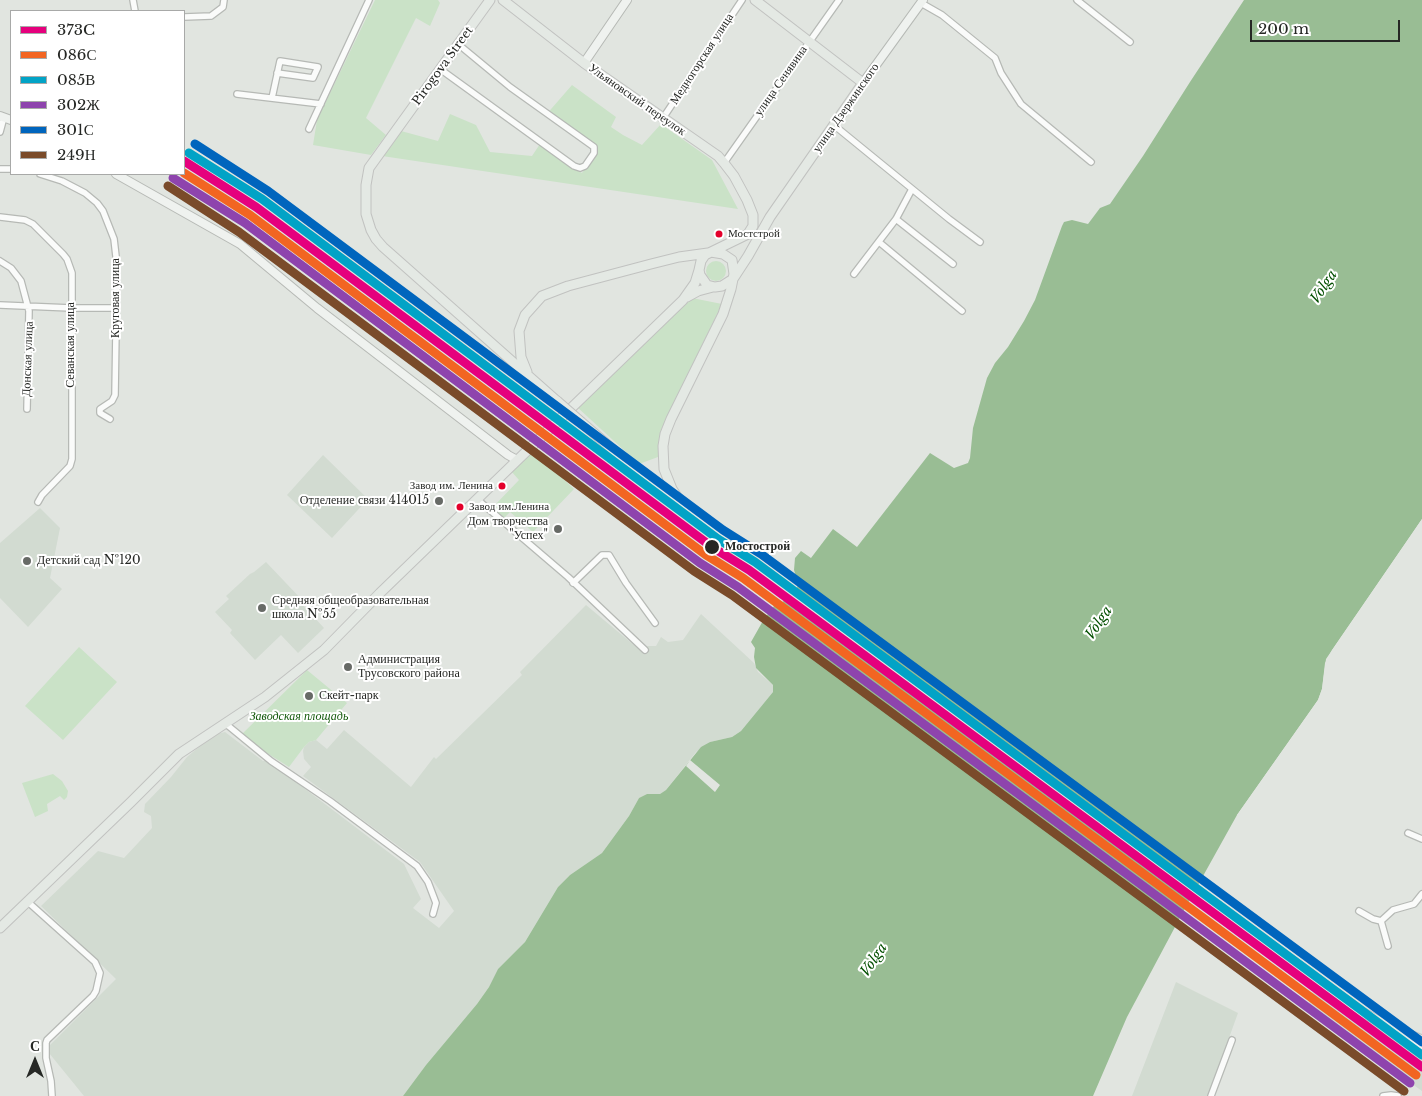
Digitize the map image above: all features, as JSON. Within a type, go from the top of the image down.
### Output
[{"type":"main road","name":"Pirogova Street","points":[[490,0],[369,168],[366,176],[366,214],[376,239],[405,268],[535,382]]},
{"type":"main road","name":"Ульяновский переулок","points":[[503,0],[584,63],[718,156],[742,191],[753,215],[753,228],[748,234]]},
{"type":"main road","points":[[755,0],[863,83]]},
{"type":"main road","name":"улица Дзержинского","points":[[695,519],[679,501],[664,468],[663,446],[671,419],[723,314],[734,279],[770,217],[835,126],[863,83]]},
{"type":"main road","points":[[0,928],[180,754],[282,684],[324,650],[380,593],[683,300],[694,283],[701,260],[709,253],[748,234]]},
{"type":"main road","points":[[683,300],[698,291],[724,286],[734,279],[732,260],[724,254],[709,253],[679,257],[568,286],[542,296],[525,315],[519,331],[520,357],[523,365],[535,382],[581,422],[695,519],[785,588],[805,606],[1189,889],[1218,907],[1330,990],[1386,1025],[1420,1043]]},
{"type":"main road","points":[[699,270],[702,280],[707,285],[713,287]]},
{"type":"street","points":[[185,17],[211,16],[222,7],[224,0]]},
{"type":"street","points":[[309,129],[369,0]]},
{"type":"street","points":[[584,63],[627,0]]},
{"type":"street","name":"Медногорская улица","points":[[663,118],[742,0]]},
{"type":"street","name":"улица Сенявина","points":[[724,163],[839,0]]},
{"type":"street","points":[[1076,0],[1130,42]]},
{"type":"street","points":[[922,1],[996,58],[1001,73],[1021,104],[1091,162]]},
{"type":"street","name":"улица Дзержинского","points":[[863,83],[922,1]]},
{"type":"street","points":[[440,69],[574,166],[580,168],[585,166],[594,153],[594,147],[510,87],[458,44]]},
{"type":"street","points":[[272,98],[277,73],[280,61],[318,67],[313,78],[277,73]]},
{"type":"street","points":[[237,94],[321,104]]},
{"type":"street","points":[[0,132],[5,118]]},
{"type":"street","points":[[835,126],[980,242]]},
{"type":"street","name":"Круговая улица","points":[[43,175],[84,193],[97,203],[104,211],[114,239],[116,252],[115,395],[112,401],[100,408],[100,413],[110,419]]},
{"type":"street","points":[[118,175],[240,244],[317,308],[501,450],[517,460]]},
{"type":"street","points":[[854,274],[896,219],[912,189]]},
{"type":"street","name":"Севанская улица","points":[[0,217],[28,220],[63,254],[72,273],[72,460],[70,466],[42,495],[38,502]]},
{"type":"street","points":[[748,234],[770,217]]},
{"type":"street","points":[[896,219],[953,264]]},
{"type":"street","points":[[879,242],[962,311]]},
{"type":"street","name":"Донская улица","points":[[0,262],[11,268],[21,281],[30,315],[27,408]]},
{"type":"street","points":[[0,305],[116,308]]},
{"type":"street","points":[[478,500],[574,583],[645,650]]},
{"type":"street","points":[[574,583],[602,555],[609,555],[626,583],[655,623]]},
{"type":"street","points":[[226,724],[270,761],[330,801],[417,866],[428,882],[436,903],[432,914]]},
{"type":"street","points":[[1408,833],[1422,840]]},
{"type":"street","points":[[1359,910],[1373,920],[1381,921],[1393,910],[1414,904],[1422,894]]},
{"type":"street","points":[[28,902],[95,962],[100,973],[93,996],[47,1040],[45,1047],[52,1096]]},
{"type":"street","points":[[1381,921],[1388,946]]},
{"type":"street","points":[[1211,1096],[1232,1040]]},
{"type":"street","points":[[1383,1096],[1391,1094],[1398,1096]]},
{"type":"shaded area","points":[[323,455],[368,499],[332,538],[287,495]]},
{"type":"shaded area","name":"Детский сад №120","points":[[40,508],[60,528],[50,578],[62,589],[28,627],[0,598],[0,543]]},
{"type":"shaded area","name":"Средняя общеобразовательная школа №55","points":[[266,562],[304,602],[302,604],[324,628],[298,653],[281,635],[255,660],[230,633],[232,630],[215,612],[229,599],[226,596]]},
{"type":"shaded area","points":[[586,605],[641,651],[648,646],[656,646],[661,637],[668,642],[683,640],[701,614],[754,663],[758,672],[773,685],[773,692],[741,731],[732,737],[710,742],[696,752],[666,790],[660,794],[647,794],[639,798],[629,816],[602,853],[570,875],[558,887],[525,942],[498,969],[489,987],[477,1004],[426,1065],[403,1096],[84,1096],[49,1053],[50,1045],[116,979],[41,906],[98,851],[124,858],[152,828],[151,816],[144,812],[145,804],[187,757],[213,735],[225,732],[263,761],[267,760],[404,864],[421,899],[413,908],[439,928],[454,911],[420,862],[303,776],[311,767],[304,759],[304,747],[309,742],[316,740],[327,749],[344,730],[411,787],[434,757],[436,759],[522,675],[520,672]]},
{"type":"shaded area","points":[[1176,982],[1238,1013],[1208,1096],[1132,1096]]},
{"type":"shaded area","points":[[1313,991],[1325,999],[1329,995],[1422,1054],[1422,1091],[1313,1013],[1309,1002]]},
{"type":"green space","points":[[375,0],[438,0],[440,3],[430,26],[416,18],[366,118],[386,135],[371,155],[313,145],[317,120]]},
{"type":"green space","points":[[572,85],[616,117],[611,127],[623,135],[642,145],[661,124],[712,160],[738,209],[382,156],[401,131],[438,141],[450,114],[476,125],[490,152],[532,156],[540,144],[582,173],[596,152],[594,147],[545,116]]},
{"type":"green space","points":[[712,261],[720,261],[726,267],[726,275],[720,281],[712,281],[706,275],[706,267]]},
{"type":"green space","points":[[692,298],[722,304],[661,430],[658,457],[639,464],[577,407]]},
{"type":"green space","points":[[533,450],[574,489],[533,532],[510,512],[504,518],[493,507],[519,480],[511,471]]},
{"type":"green space","points":[[79,647],[117,682],[63,740],[25,706]]},
{"type":"green space","name":"Заводская площадь","points":[[307,670],[347,703],[316,740],[309,742],[304,747],[289,767],[240,736]]},
{"type":"green space","points":[[53,774],[62,781],[68,791],[67,797],[64,800],[60,796],[47,804],[48,811],[35,817],[22,783]]},
{"type":"water","name":"Volga","points":[[1244,0],[1422,0],[1422,519],[1326,659],[1322,689],[1318,700],[1237,815],[1127,1017],[1093,1096],[403,1096],[426,1065],[477,1004],[489,987],[498,969],[525,942],[558,887],[570,875],[602,853],[629,816],[639,798],[647,794],[660,794],[666,790],[701,747],[710,742],[732,737],[741,731],[773,692],[773,685],[756,668],[755,648],[751,642],[774,606],[790,598],[797,588],[798,583],[794,570],[795,558],[801,551],[811,558],[833,529],[857,547],[930,453],[954,468],[968,463],[973,428],[987,378],[1024,321],[1035,300],[1064,222],[1072,220],[1088,224],[1100,208],[1110,204]]},
{"type":"pier","points":[[1422,519],[1422,523],[1329,660],[1324,690],[1320,701],[1239,816],[1237,815],[1318,700],[1322,689],[1325,663],[1332,650]]},
{"type":"pier","points":[[795,588],[1200,886],[1192,899],[784,598],[789,596]]},
{"type":"pier","points":[[690,760],[720,785],[715,792],[686,766]]},
{"type":"transit line","name":"301С","points":[[195,144],[268,191],[723,530],[761,554],[1422,1042]]},
{"type":"transit line","name":"085В","points":[[189,153],[262,199],[718,539],[755,562],[1422,1055]]},
{"type":"transit line","name":"373C","points":[[185,162],[256,207],[712,547],[749,570],[1422,1067]]},
{"type":"transit line","name":"086С","points":[[185,174],[250,215],[706,555],[743,578],[1416,1075]]},
{"type":"transit line","name":"302Ж","points":[[173,178],[245,223],[700,563],[738,587],[1410,1083]]},
{"type":"transit line","name":"249Н","points":[[168,186],[239,232],[694,571],[732,595],[1404,1091]]},
{"type":"place","name":"Мостстрой","points":[[719,234]]},
{"type":"place","name":"Завод им. Ленина","points":[[502,486]]},
{"type":"place","name":"Отделение связи 414015","points":[[439,501]]},
{"type":"place","name":"Завод им.Ленина","points":[[460,507]]},
{"type":"place","name":"Дом творчества \"Успех\"","points":[[558,529]]},
{"type":"place","name":"Мостострой","points":[[712,547]]},
{"type":"place","name":"Детский сад №120","points":[[27,561]]},
{"type":"place","name":"Средняя общеобразовательная школа №55","points":[[262,608]]},
{"type":"place","name":"Администрация Трусовского района","points":[[348,667]]},
{"type":"place","name":"Скейт-парк","points":[[309,696]]}]
